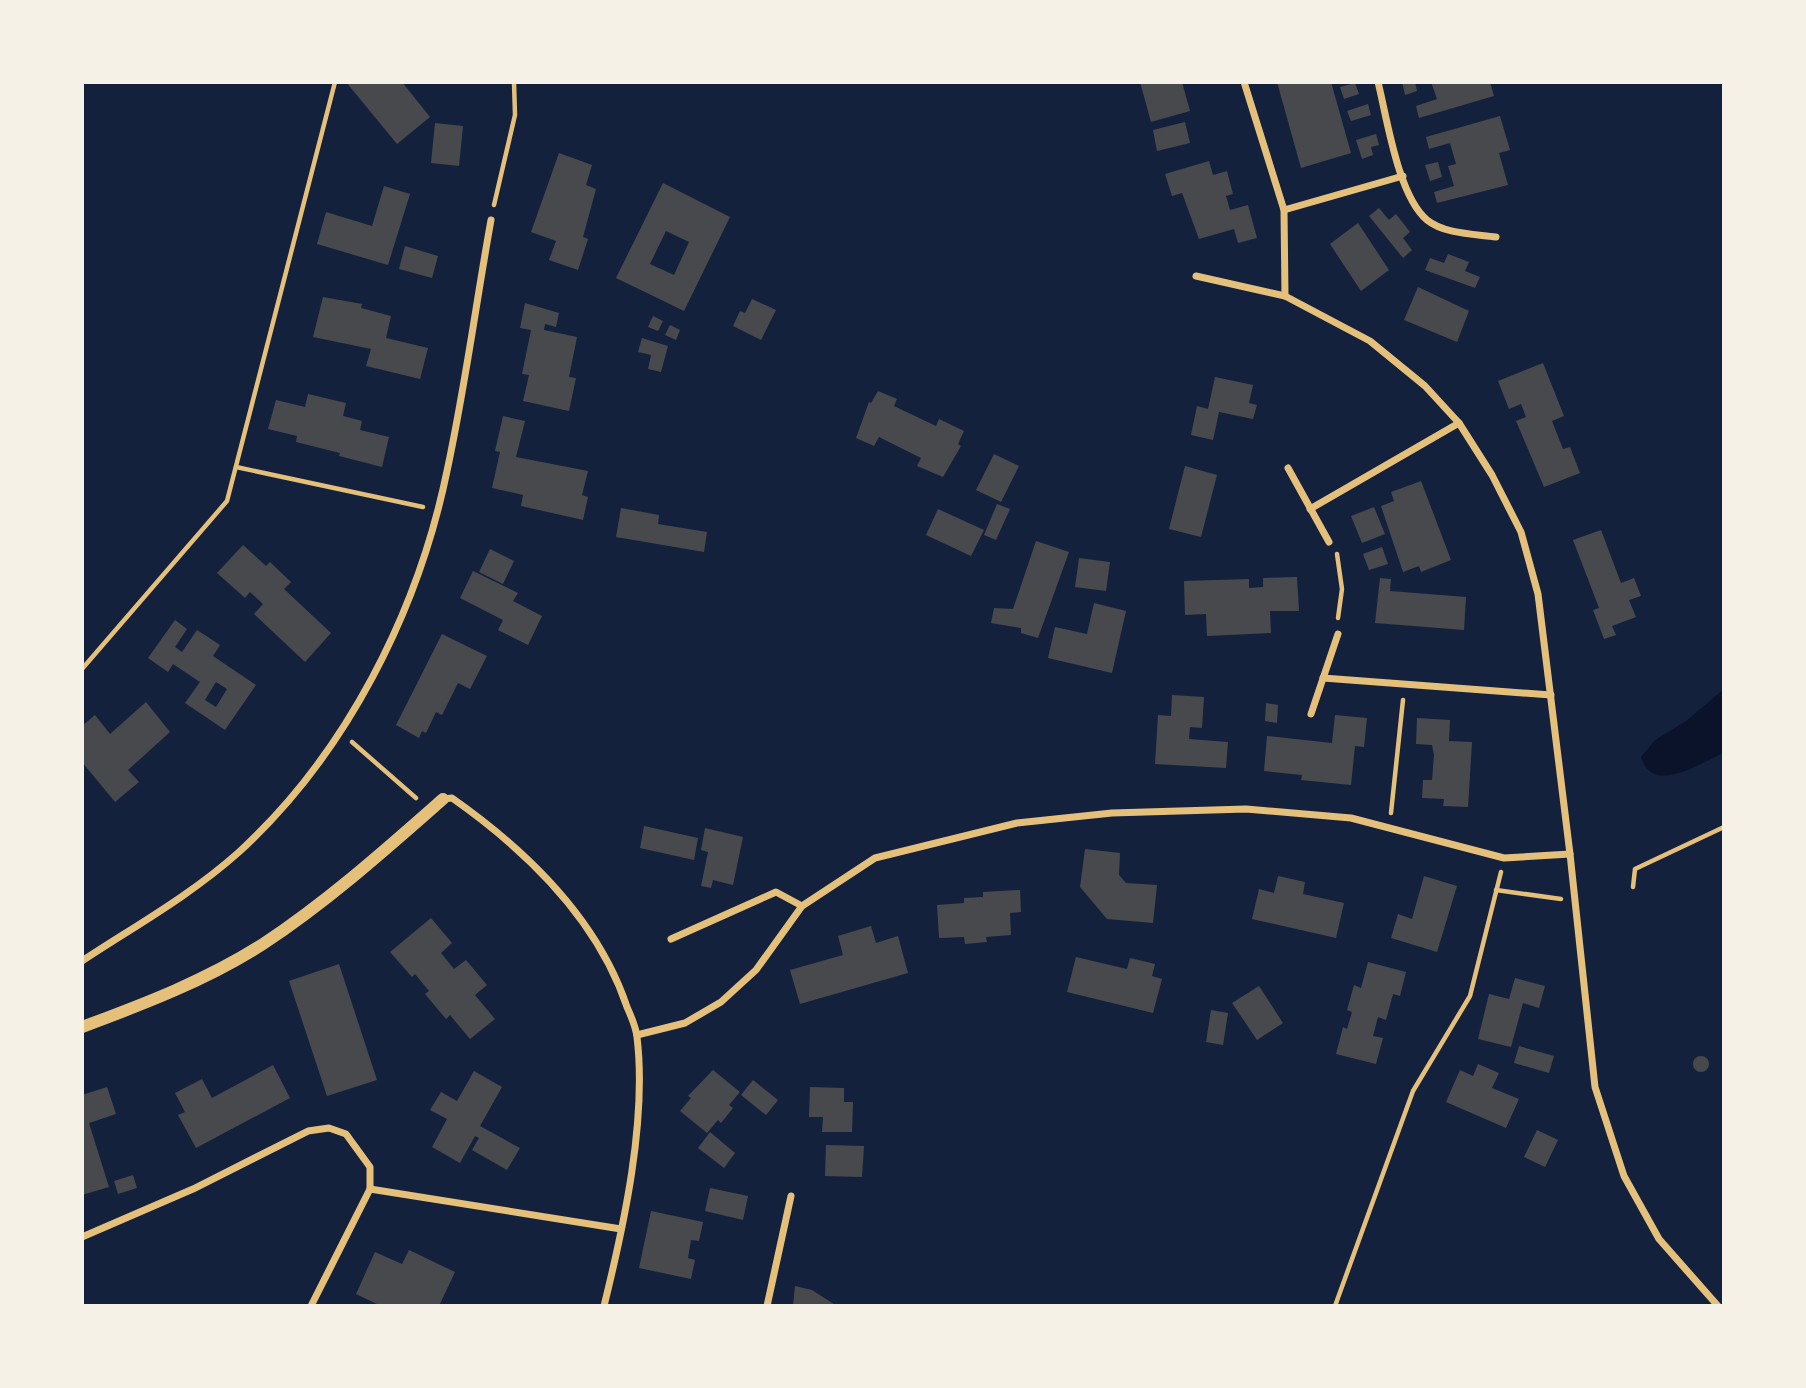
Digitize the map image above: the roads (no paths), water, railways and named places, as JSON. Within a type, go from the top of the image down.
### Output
[{"type":"street","points":[[1244,82],[1284,211],[1285,296]]},
{"type":"street","points":[[1378,82],[1413,204],[1428,221],[1447,229],[1496,237]]},
{"type":"street","points":[[1284,211],[1403,176]]},
{"type":"street","points":[[82,961],[161,912],[227,862],[265,827],[306,780],[340,732],[390,641],[419,569],[437,511],[447,472],[491,220]]},
{"type":"street","points":[[1196,276],[1285,296],[1370,341],[1425,386],[1459,423],[1493,475],[1521,532],[1538,594],[1595,1087],[1624,1176],[1658,1239],[1718,1306]]},
{"type":"street","points":[[1310,509],[1459,423]]},
{"type":"street","points":[[1288,468],[1329,542]]},
{"type":"street","points":[[1311,714],[1338,634]]},
{"type":"street","points":[[1323,678],[1551,695]]},
{"type":"street","points":[[82,1027],[189,984],[260,945],[328,899],[443,799],[452,798],[475,814],[540,871],[591,933],[618,979],[637,1035],[639,1106],[621,1229],[604,1306]]},
{"type":"street","points":[[637,1035],[685,1023],[721,1002],[756,970],[802,906],[874,858],[1017,823],[1112,813],[1246,809],[1351,818],[1504,858],[1570,853]]},
{"type":"street","points":[[671,939],[776,892],[802,906]]},
{"type":"street","points":[[82,1237],[193,1189],[309,1131],[329,1128],[346,1134],[370,1167],[370,1189],[311,1306]]},
{"type":"street","points":[[370,1189],[621,1229]]},
{"type":"street","points":[[767,1306],[791,1196]]},
{"type":"water","points":[[1724,689],[1724,753],[1690,769],[1666,776],[1647,768],[1641,757],[1655,740],[1686,721]]}]
